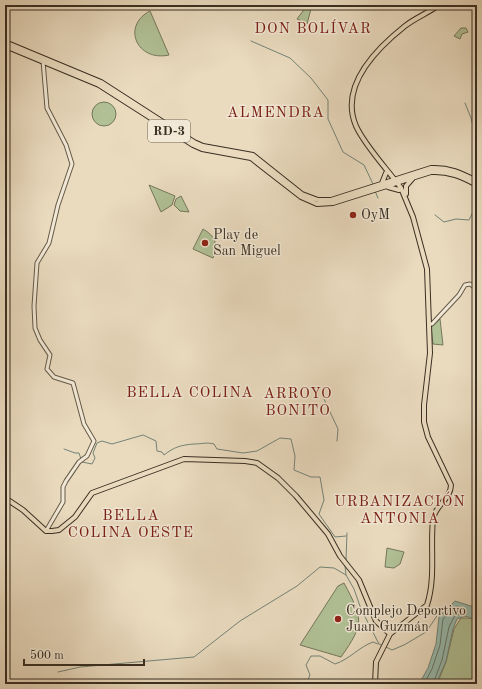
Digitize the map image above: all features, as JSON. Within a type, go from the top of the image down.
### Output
[{"type":"main road","points":[[375,684],[375,667],[390,634],[426,605],[433,543],[433,519],[437,509],[450,493],[452,488],[428,437],[424,422],[424,405],[430,353],[427,266],[406,199],[354,129],[350,110],[352,91],[359,72],[370,56],[404,23],[434,5]]},
{"type":"main road","points":[[402,177],[397,177],[388,173],[357,127],[352,108],[354,92],[360,74],[372,57],[405,26],[439,5]]},
{"type":"main road","name":"RD-3","points":[[5,42],[99,85],[192,145],[202,149],[253,159],[301,197],[313,203],[329,204],[384,185],[402,177],[441,167],[452,169],[477,181]]},
{"type":"main road","name":"RD-3","points":[[5,46],[43,60]]},
{"type":"main road","name":"RD-3","points":[[394,181],[442,171],[454,174],[477,185]]},
{"type":"main road","points":[[388,173],[384,185],[399,190]]},
{"type":"main road","points":[[406,199],[406,186],[415,177]]},
{"type":"main road","points":[[394,181],[413,222]]},
{"type":"main road","points":[[5,498],[23,510],[46,531],[59,530],[79,513],[92,493],[184,459],[245,461],[264,467],[278,478],[296,496],[328,534],[340,556],[359,580],[376,621],[390,634]]},
{"type":"street","points":[[43,60],[47,108],[66,145],[72,164],[58,205],[48,246],[37,261],[35,325],[40,340],[50,355],[47,369],[54,378],[73,383],[84,424],[94,439],[89,454],[66,480],[63,502],[46,531]]},
{"type":"street","points":[[429,324],[432,324],[460,296],[465,285],[469,284],[477,289]]},
{"type":"green space","points":[[312,5],[307,24],[297,19],[306,7]]},
{"type":"green space","points":[[150,11],[169,55],[158,56],[148,53],[141,48],[137,41],[135,33],[136,25],[141,17]]},
{"type":"green space","points":[[461,28],[466,28],[468,32],[462,34],[460,39],[454,36]]},
{"type":"green space","points":[[104,102],[109,103],[115,109],[115,119],[109,125],[104,126],[99,125],[93,119],[92,114],[93,109],[99,103]]},
{"type":"green space","points":[[149,185],[175,196],[172,205],[161,212]]},
{"type":"green space","points":[[181,196],[189,212],[180,211],[174,205],[176,199]]},
{"type":"green space","name":"Play de San Miguel","points":[[203,229],[215,241],[216,249],[213,258],[193,249]]},
{"type":"green space","points":[[440,319],[443,345],[433,344],[431,327]]},
{"type":"green space","points":[[387,548],[404,552],[400,564],[394,568],[385,567]]},
{"type":"green space","name":"Complejo Deportivo Juan Guzmán","points":[[344,583],[355,605],[359,621],[358,628],[349,646],[341,657],[300,645],[338,586]]},
{"type":"green space","points":[[461,618],[469,618],[477,621],[477,684],[437,684],[446,662],[454,629]]},
{"type":"water","points":[[455,601],[477,608],[477,620],[465,616],[457,619],[453,629],[446,661],[436,684],[419,684],[428,668],[436,644],[439,617]]},
{"type":"waterway","points":[[251,41],[290,58],[311,78],[328,100],[328,119],[343,152],[364,165],[373,184]]},
{"type":"waterway","points":[[465,103],[476,137]]},
{"type":"waterway","points":[[375,191],[378,198]]},
{"type":"waterway","points":[[435,215],[444,222],[456,219],[469,220],[477,204]]},
{"type":"waterway","points":[[324,399],[338,429],[337,441]]},
{"type":"waterway","points":[[82,462],[92,464],[95,458],[93,453],[97,443],[102,441],[112,444],[143,435],[156,441],[157,451],[162,452],[164,455],[174,448],[189,444],[206,443],[214,444],[217,449],[243,453],[257,451],[280,438],[291,439],[295,456],[294,470],[311,477],[320,477],[324,500],[319,514],[335,537],[346,536]]},
{"type":"waterway","points":[[64,449],[79,453],[81,459]]},
{"type":"waterway","points":[[346,560],[347,533]]},
{"type":"waterway","points":[[345,566],[346,575],[354,589],[361,609],[379,644],[383,646]]},
{"type":"waterway","points":[[58,672],[80,667],[194,657],[240,621],[297,586],[320,567],[334,568],[346,575]]},
{"type":"waterway","points":[[386,647],[392,650],[404,645],[426,632],[439,613],[444,613]]},
{"type":"waterway","points":[[306,684],[310,675],[306,665],[311,656],[320,656],[335,664],[368,644],[373,642],[378,644]]},
{"type":"place","name":"OyM","points":[[353,215]]},
{"type":"place","name":"Play de San Miguel","points":[[205,243]]},
{"type":"place","name":"Complejo Deportivo Juan Guzmán","points":[[338,619]]},
{"type":"district","name":"DON BOLÍVAR","points":[[313,29]]},
{"type":"district","name":"ALMENDRA","points":[[276,113]]},
{"type":"district","name":"BELLA COLINA","points":[[190,393]]},
{"type":"district","name":"ARROYO BONITO","points":[[298,402]]},
{"type":"district","name":"URBANIZACIÓN ANTONIA","points":[[400,510]]},
{"type":"district","name":"BELLA COLINA OESTE","points":[[131,524]]}]
